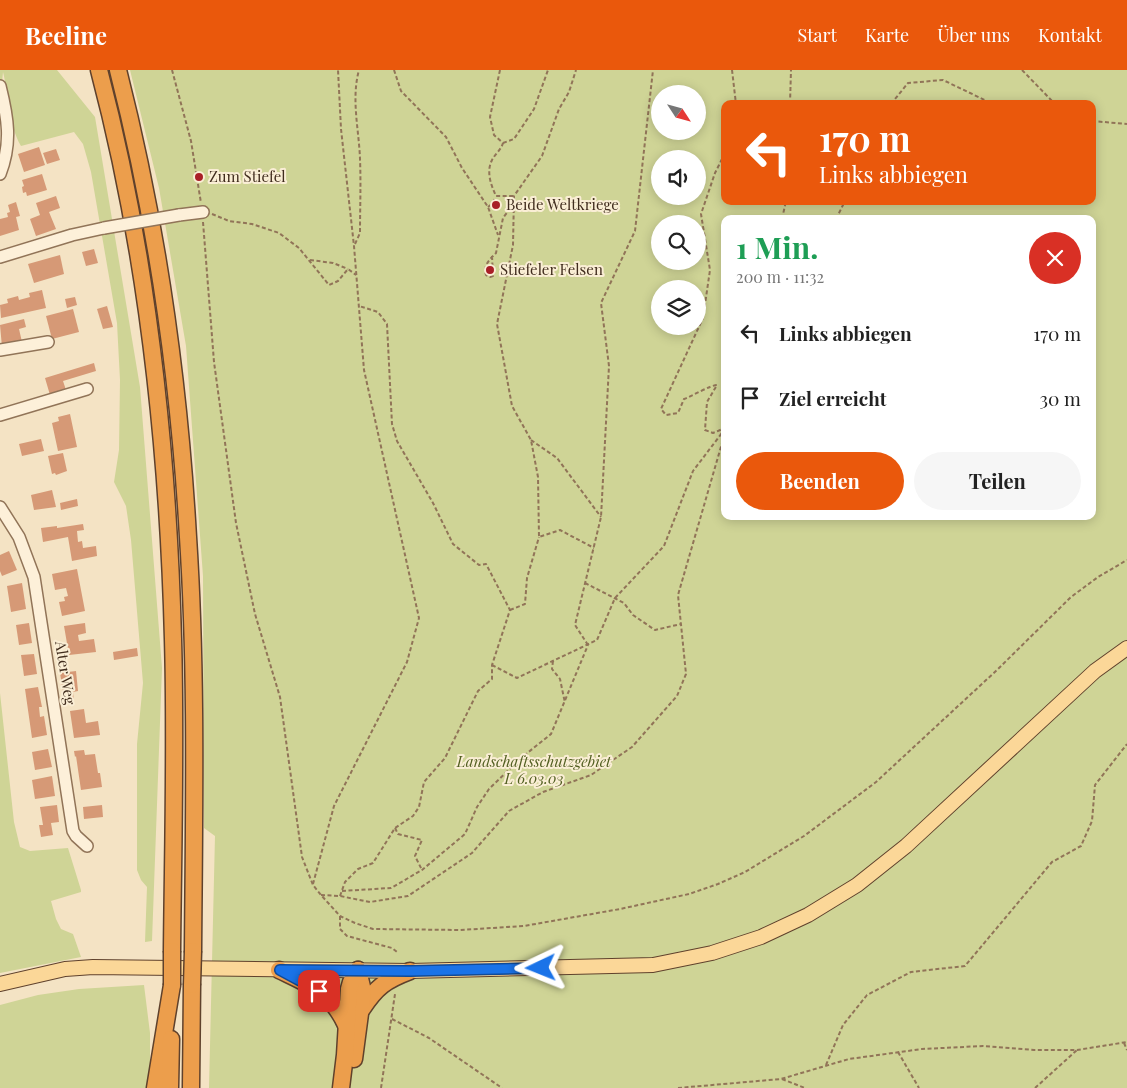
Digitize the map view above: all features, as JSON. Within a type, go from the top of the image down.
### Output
[{"type":"highway","points":[[99,70],[110,111],[148,317],[162,446],[169,535],[173,640],[170,1088]]},
{"type":"highway","points":[[118,70],[128,108],[162,276],[182,446],[189,538],[193,642],[192,1088]]},
{"type":"highway","points":[[280,970],[330,999],[339,1010],[346,1025]]},
{"type":"highway","points":[[349,1088],[362,1009],[362,983],[358,970]]},
{"type":"highway","points":[[341,1088],[349,989],[358,970]]},
{"type":"highway","points":[[362,1009],[378,988],[388,980],[410,971]]},
{"type":"highway","points":[[155,1088],[172,985]]},
{"type":"main road","points":[[0,984],[65,969],[93,966],[410,971],[653,965],[712,953],[762,936],[808,914],[857,885],[906,846],[1095,671],[1127,648]]},
{"type":"main road","points":[[0,993],[66,977],[134,967]]},
{"type":"street","points":[[0,86],[8,130],[8,149],[0,174]]},
{"type":"street","points":[[0,257],[72,235],[203,212]]},
{"type":"street","points":[[0,350],[48,342]]},
{"type":"street","points":[[0,415],[87,389]]},
{"type":"street","name":"Alter Weg","points":[[0,508],[20,537],[34,577],[73,831],[87,846]]},
{"type":"path","points":[[172,70],[191,141],[203,212],[214,362],[236,523],[255,614],[280,697],[302,857],[313,885],[340,916],[373,929],[460,930],[524,926],[690,894],[745,872],[804,836],[876,782],[997,670],[1071,597],[1098,577],[1127,560]]},
{"type":"path","points":[[313,885],[334,806],[407,662],[418,618],[364,370],[354,246],[341,129],[338,70]]},
{"type":"path","points":[[354,246],[360,233],[360,160],[356,109],[356,81],[359,70]]},
{"type":"path","points":[[394,70],[401,91],[446,137],[462,168],[488,207],[498,235]]},
{"type":"path","points":[[500,70],[490,117],[494,135],[503,143]]},
{"type":"path","points":[[503,143],[514,139],[534,109],[548,70]]},
{"type":"path","points":[[492,256],[494,272],[493,276],[490,277],[485,272],[489,258],[496,253],[498,235],[503,218],[509,210],[514,196],[542,156],[559,109],[569,92],[576,70]]},
{"type":"path","points":[[588,645],[575,625],[601,517],[609,366],[601,303],[635,231],[652,70]]},
{"type":"path","points":[[732,70],[736,100]]},
{"type":"path","points":[[790,100],[791,70]]},
{"type":"path","points":[[1022,70],[1051,100]]},
{"type":"path","points":[[893,100],[908,83],[943,80],[985,100]]},
{"type":"path","points":[[1096,122],[1127,124]]},
{"type":"path","points":[[488,207],[493,203],[496,196],[491,186],[490,165],[492,158],[501,150],[503,143]]},
{"type":"path","points":[[721,161],[701,214],[710,270],[703,318],[661,409],[666,415],[678,413],[684,399],[701,393],[714,384],[717,385],[707,402],[705,430],[714,433],[721,430]]},
{"type":"path","points":[[496,196],[514,196]]},
{"type":"path","points":[[510,610],[525,604],[527,578],[539,537],[538,478],[531,440],[512,406],[497,324],[513,245],[514,196]]},
{"type":"path","points":[[203,212],[216,214],[229,221],[252,224],[279,233],[299,248],[329,285],[338,281],[348,269]]},
{"type":"path","points":[[310,260],[333,263],[348,269],[356,275]]},
{"type":"path","points":[[340,896],[345,882],[358,870],[373,863],[395,828],[413,816],[419,807],[424,782],[445,758],[478,691],[492,679],[492,665],[510,610],[486,564],[479,565],[453,544],[433,503],[397,441],[392,424],[387,324],[378,312],[359,306]]},
{"type":"path","points":[[492,665],[517,678],[597,640],[615,598],[664,546],[693,471],[721,433]]},
{"type":"path","points":[[531,440],[557,458],[601,517]]},
{"type":"path","points":[[321,895],[340,896],[370,902],[408,896],[472,853],[509,811],[543,792],[590,775],[632,747],[677,696],[686,674],[678,595],[721,447]]},
{"type":"path","points":[[539,537],[560,530],[594,548]]},
{"type":"path","points":[[585,583],[624,603],[633,615],[655,630],[681,624]]},
{"type":"path","points":[[342,891],[391,888],[422,870],[465,834],[477,807],[489,789],[521,758],[551,734],[588,645]]},
{"type":"path","points":[[553,661],[552,670],[560,679],[565,703]]},
{"type":"path","points":[[826,1065],[843,1025],[867,995],[912,972],[965,966],[1052,862],[1081,846],[1092,821],[1095,785],[1127,744]]},
{"type":"path","points":[[395,828],[398,834],[422,840],[414,856],[422,870]]},
{"type":"path","points":[[340,916],[340,929],[347,936],[392,948],[397,952]]},
{"type":"path","points":[[381,1088],[395,994]]},
{"type":"path","points":[[392,1018],[430,1038],[502,1088]]},
{"type":"path","points":[[678,1088],[781,1079],[849,1058],[922,1049],[984,1046],[1034,1050],[1077,1050],[1125,1043],[1127,1050]]},
{"type":"path","points":[[1035,1088],[1077,1050]]},
{"type":"path","points":[[898,1052],[919,1088]]},
{"type":"path","points":[[781,1079],[805,1088]]},
{"type":"green space","points":[[0,70],[57,70],[95,117],[140,387],[162,668],[152,941],[145,942],[147,887],[141,880],[137,870],[137,744],[143,683],[131,540],[126,506],[114,482],[119,450],[120,380],[117,323],[91,172],[83,144],[74,132],[21,146],[11,119],[3,72],[0,103]]},
{"type":"green space","name":"Landschaftsschutzgebiet L 6.03.03","points":[[130,70],[1127,70],[1127,1088],[209,1088],[215,836],[204,828],[203,576],[186,346],[159,188]]},
{"type":"green space","points":[[0,693],[14,822],[20,847],[30,851],[68,848],[81,892],[51,901],[61,929],[73,934],[81,957],[0,973]]},
{"type":"green space","points":[[144,985],[150,1033],[150,1066],[147,1088],[0,1088],[0,1005],[38,995],[79,989]]},
{"type":"building","points":[[39,147],[45,165],[24,172],[18,154]]},
{"type":"building","points":[[56,149],[60,160],[47,164],[43,153]]},
{"type":"building","points":[[42,174],[47,190],[27,196],[26,192],[23,193],[22,187],[24,186],[22,180]]},
{"type":"building","points":[[56,196],[60,208],[49,212],[56,229],[36,236],[30,219],[40,215],[36,203]]},
{"type":"building","points":[[16,202],[20,216],[16,217],[19,230],[0,236],[0,219],[8,217],[7,213],[10,212],[8,205]]},
{"type":"building","points":[[94,249],[98,263],[86,266],[82,252]]},
{"type":"building","points":[[60,255],[64,274],[34,283],[28,264]]},
{"type":"building","points":[[42,290],[46,308],[1,318],[0,305],[8,303],[7,299],[18,296],[19,300],[30,297],[29,293]]},
{"type":"building","points":[[75,297],[77,305],[67,308],[65,299]]},
{"type":"building","points":[[107,306],[113,327],[103,329],[97,309]]},
{"type":"building","points":[[73,309],[79,332],[52,339],[46,316]]},
{"type":"building","points":[[24,319],[26,327],[19,329],[22,342],[2,347],[0,325]]},
{"type":"building","points":[[94,363],[96,371],[63,381],[66,390],[50,395],[45,378]]},
{"type":"building","points":[[70,414],[77,447],[58,451],[52,423],[59,421],[58,417]]},
{"type":"building","points":[[41,439],[44,451],[22,456],[19,444]]},
{"type":"building","points":[[63,453],[67,471],[56,475],[55,473],[52,474],[48,456]]},
{"type":"building","points":[[52,490],[56,507],[34,510],[31,495]]},
{"type":"building","points":[[77,499],[78,506],[61,510],[60,503]]},
{"type":"building","points":[[83,524],[84,530],[77,531],[78,542],[82,541],[83,548],[96,546],[97,556],[72,561],[68,537],[43,542],[41,528],[57,526],[57,528]]},
{"type":"building","points":[[9,551],[17,570],[2,576],[0,571],[0,555]]},
{"type":"building","points":[[77,569],[85,611],[62,616],[59,602],[65,601],[64,597],[68,596],[66,588],[55,590],[52,574]]},
{"type":"building","points":[[22,583],[26,609],[11,612],[7,586]]},
{"type":"building","points":[[29,623],[32,643],[19,645],[16,625]]},
{"type":"building","points":[[85,623],[86,633],[78,635],[79,641],[94,639],[96,652],[69,655],[64,626]]},
{"type":"building","points":[[137,648],[138,656],[114,660],[113,652]]},
{"type":"building","points":[[34,654],[37,674],[24,676],[21,655]]},
{"type":"building","points":[[76,671],[78,691],[73,692],[74,703],[65,705],[60,673]]},
{"type":"building","points":[[38,687],[42,707],[39,707],[40,717],[44,716],[47,735],[32,738],[25,689]]},
{"type":"building","points":[[84,709],[86,723],[98,721],[100,735],[74,738],[70,711]]},
{"type":"building","points":[[48,749],[52,767],[35,770],[32,752]]},
{"type":"building","points":[[84,750],[85,755],[95,754],[102,787],[81,790],[74,751]]},
{"type":"building","points":[[52,776],[55,796],[35,799],[32,780]]},
{"type":"building","points":[[57,805],[59,822],[51,823],[53,835],[41,837],[39,825],[43,825],[40,807]]},
{"type":"building","points":[[102,805],[103,817],[84,819],[83,807]]},
{"type":"place","name":"Zum Stiefel","points":[[199,177]]},
{"type":"place","name":"Beide Weltkriege","points":[[496,205]]},
{"type":"place","name":"Stiefeler Felsen","points":[[490,270]]},
{"type":"route","points":[[319,991],[280,970],[410,971],[541,968]]}]
